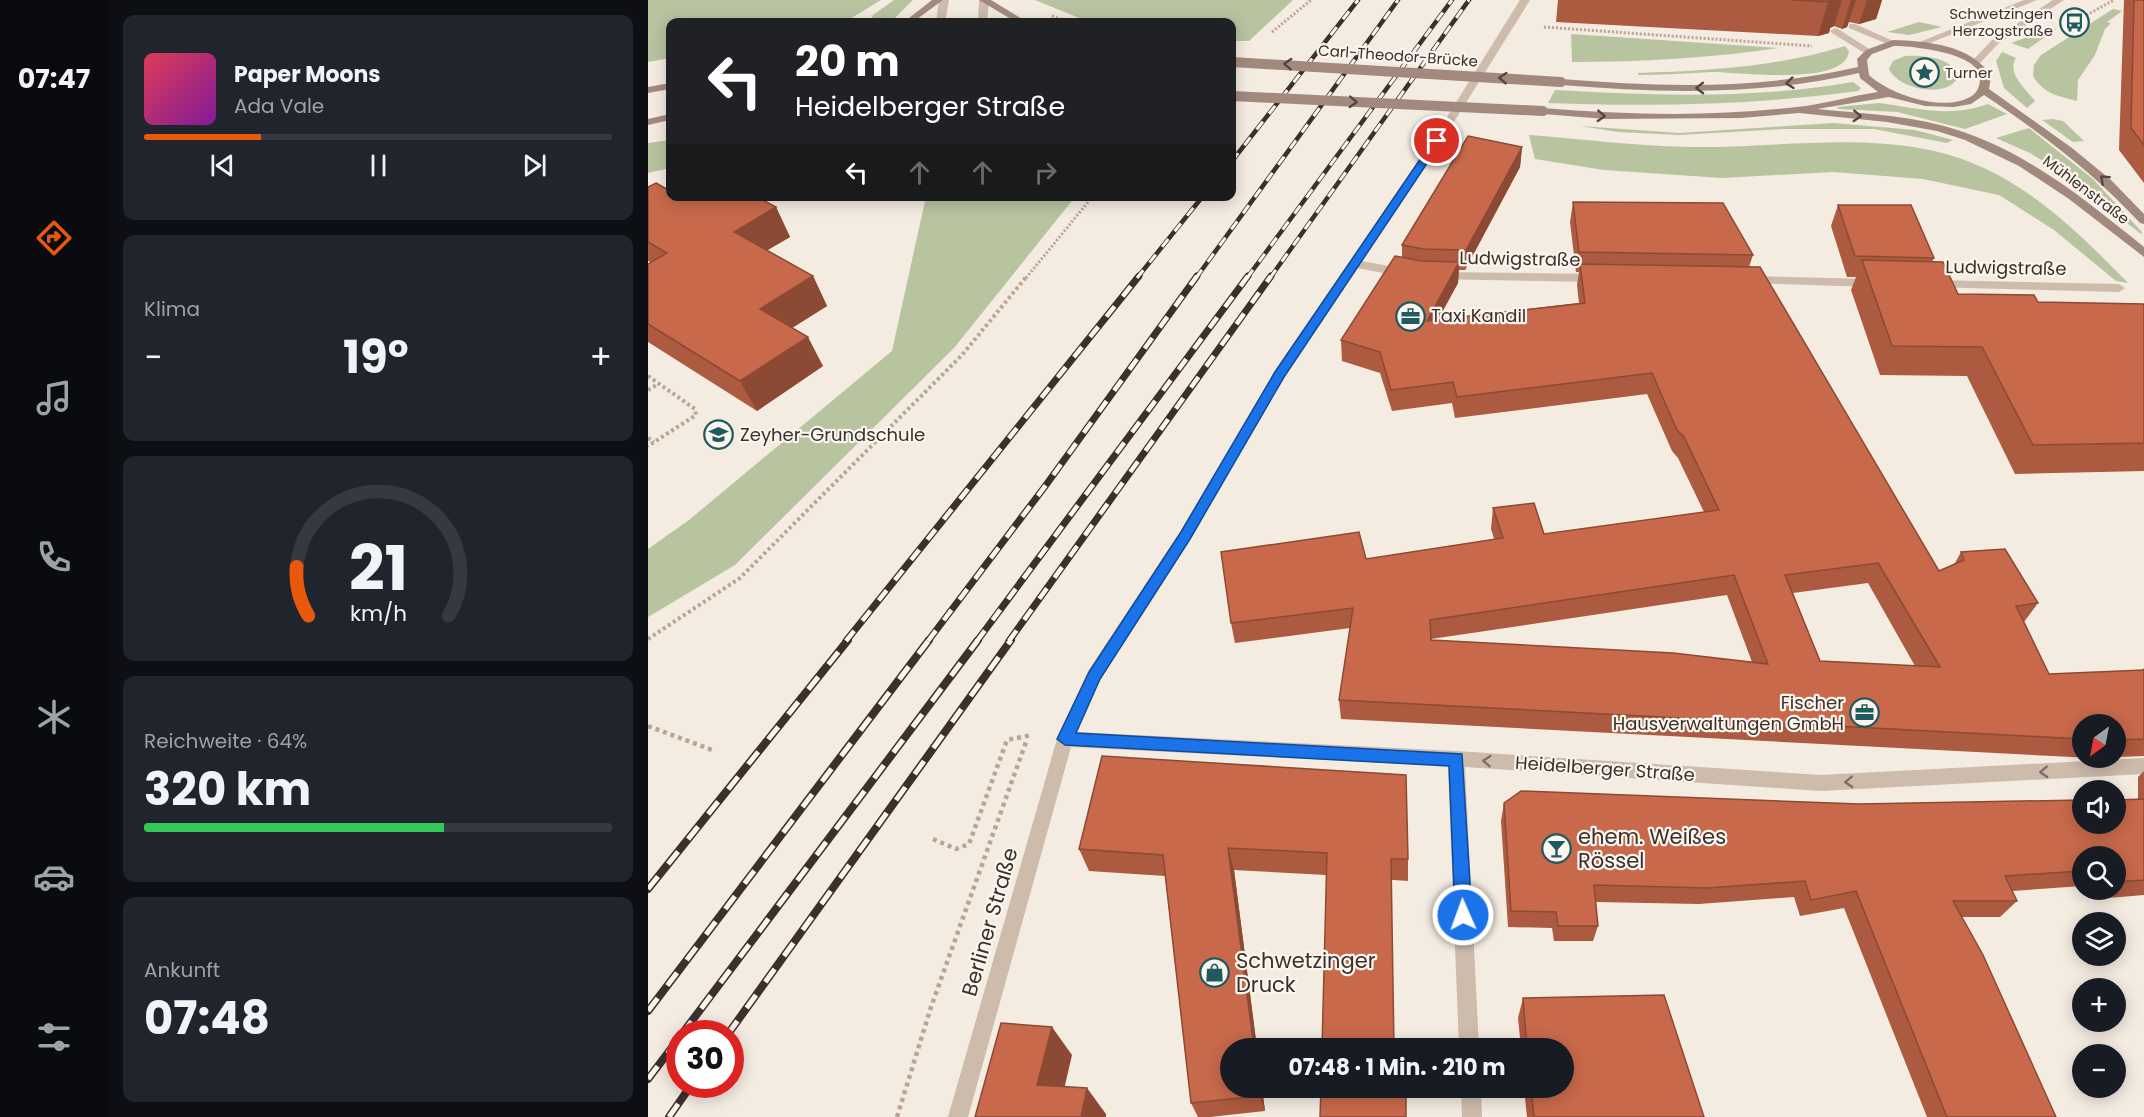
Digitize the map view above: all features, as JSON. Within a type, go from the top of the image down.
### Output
[{"type":"main road","points":[[913,18],[938,0]]},
{"type":"main road","points":[[984,0],[1015,18]]},
{"type":"main road","points":[[1893,44],[1922,44],[1942,48],[1974,63],[1983,72],[1986,81],[1984,90],[1976,97],[1946,105],[1907,100],[1889,94],[1870,82],[1861,69],[1862,59],[1869,52],[1893,44]]},
{"type":"main road","name":"Carl-Theodor-Brücke","points":[[1236,62],[1653,89],[1794,83],[1861,69]]},
{"type":"main road","points":[[648,90],[666,87]]},
{"type":"main road","name":"Mühlenstraße","points":[[1984,90],[2081,157],[2144,221]]},
{"type":"main road","points":[[1236,96],[1664,117],[1741,116],[1799,110],[1842,100],[1889,94]]},
{"type":"main road","name":"Mühlenstraße","points":[[1799,110],[1904,121],[1974,139],[2036,170],[2076,197],[2144,253]]},
{"type":"main road","points":[[648,122],[666,118]]},
{"type":"street","points":[[942,18],[944,0]]},
{"type":"street","points":[[983,18],[984,0]]},
{"type":"street","name":"Berliner Straße","points":[[958,1117],[1065,739],[1094,676],[1185,536],[1279,375],[1437,141],[1525,0]]},
{"type":"street","points":[[1922,44],[2032,0]]},
{"type":"street","points":[[1974,63],[1995,42],[2059,0]]},
{"type":"street","points":[[1852,26],[1893,44]]},
{"type":"street","points":[[1835,31],[1869,52]]},
{"type":"street","name":"Ludwigstraße","points":[[1355,264],[1422,276],[1614,278]]},
{"type":"street","points":[[1732,280],[1887,283]]},
{"type":"street","name":"Ludwigstraße","points":[[1921,284],[2119,288]]},
{"type":"street","name":"Heidelberger Straße","points":[[1065,739],[1456,759],[1821,783],[2144,766]]},
{"type":"street","points":[[1456,759],[1469,1038]]},
{"type":"street","points":[[1471,1098],[1472,1117]]},
{"type":"path","points":[[1509,24],[1821,47]]},
{"type":"path","points":[[648,639],[740,578],[962,355],[1089,201]]},
{"type":"path","points":[[648,376],[695,409],[696,415],[648,446]]},
{"type":"path","points":[[648,390],[658,384]]},
{"type":"path","points":[[648,438],[654,442]]},
{"type":"path","points":[[648,726],[715,751]]},
{"type":"path","points":[[897,1117],[931,1007],[1029,735],[1007,740],[969,844],[956,849],[933,839]]},
{"type":"green space","points":[[648,0],[881,0],[852,18],[666,18],[666,59],[648,62]]},
{"type":"green space","points":[[894,0],[913,0],[895,18],[872,18]]},
{"type":"green space","points":[[1035,0],[1293,0],[1249,41],[1236,41],[1236,18],[1079,18]]},
{"type":"green space","points":[[2113,9],[2122,11],[2107,22],[2111,23],[2105,29],[2095,55],[2078,80],[2077,101],[2064,98],[2042,87],[2033,76],[2034,65],[2041,55]]},
{"type":"green space","points":[[1919,22],[1942,27],[1909,35],[1887,32]]},
{"type":"green space","points":[[2052,28],[2056,29],[2028,49],[2011,43]]},
{"type":"green space","points":[[1571,34],[1779,48],[1676,59],[1572,62]]},
{"type":"green space","points":[[1845,46],[1849,51],[1843,62],[1830,69],[1811,73],[1766,75],[1712,72],[1638,75],[1638,73],[1716,69],[1768,63]]},
{"type":"green space","points":[[2002,52],[2016,58],[2013,69],[2015,75],[2035,101],[2027,108],[2004,88],[1996,61]]},
{"type":"green space","points":[[1905,56],[1937,59],[1951,66],[1958,78],[1952,84],[1933,90],[1911,86],[1894,76],[1889,69],[1893,61]]},
{"type":"green space","points":[[1853,82],[1861,88],[1858,91],[1742,102],[1665,105],[1548,103],[1555,90],[1630,94],[1742,94]]},
{"type":"green space","points":[[1879,103],[1947,111],[1988,104],[2007,114],[1965,129],[1897,112],[1839,109],[1837,107]]},
{"type":"green space","points":[[2042,120],[2063,121],[2084,141],[2073,142]]},
{"type":"green space","points":[[1834,123],[1915,130],[1953,140],[1947,143],[1874,129],[1784,129],[1679,135],[1618,132],[1580,126],[1679,133]]},
{"type":"green space","points":[[2029,128],[2093,179],[2142,232],[2141,234],[2065,175],[2030,153],[1996,138]]},
{"type":"green space","points":[[1529,135],[1688,147],[1840,142],[1915,147],[1951,156],[1986,169],[2025,192],[2079,235],[2128,283],[2116,281],[2054,230],[1999,195],[1923,179],[1833,172],[1722,178],[1604,170],[1535,159]]},
{"type":"green space","points":[[666,141],[666,169],[648,173],[648,143]]},
{"type":"green space","points":[[925,201],[1072,201],[954,348],[735,565],[648,617],[648,549],[689,520],[892,351]]},
{"type":"building","points":[[1792,0],[1834,0],[1828,2]]},
{"type":"building","points":[[2134,0],[2144,0],[2144,145],[2131,128]]},
{"type":"building","points":[[1468,136],[1522,147],[1466,250],[1423,249],[1402,245]]},
{"type":"building","points":[[656,183],[666,189],[666,201],[765,201],[776,207],[734,232],[813,276],[760,309],[808,337],[740,381],[648,324],[648,264],[667,253],[648,242],[648,187]]},
{"type":"building","points":[[1573,202],[1723,203],[1753,255],[1579,252]]},
{"type":"building","points":[[1838,205],[1911,205],[1934,258],[1855,256]]},
{"type":"building","points":[[1395,256],[1422,261],[1459,262],[1427,321],[1585,303],[1580,264],[1760,267],[1939,571],[1964,560],[1961,552],[2005,549],[2038,603],[2016,606],[2049,674],[2144,670],[2144,739],[2126,740],[2126,714],[2072,714],[2072,738],[1339,700],[1353,608],[1231,623],[1221,552],[1359,532],[1366,559],[1503,538],[1493,508],[1534,503],[1544,534],[1719,510],[1684,437],[1677,430],[1652,373],[1457,397],[1453,382],[1391,390],[1380,352],[1341,340]],"holes":[[[1878,563],[1940,667],[1820,661],[1785,575]],[[1734,575],[1768,664],[1673,653],[1431,640],[1430,620]]]},
{"type":"building","points":[[1862,260],[1943,262],[1958,294],[2034,295],[2038,302],[2144,304],[2144,443],[2033,445],[1982,347],[1892,346]]},
{"type":"building","points":[[1102,756],[1406,775],[1408,859],[1391,859],[1394,1038],[1322,1038],[1327,853],[1228,848],[1253,1038],[1220,1038],[1220,1098],[1240,1098],[1191,1103],[1163,855],[1079,849]]},
{"type":"building","points":[[1521,791],[1859,804],[2072,800],[2072,834],[2126,834],[2126,800],[2144,799],[2144,880],[2126,881],[2126,846],[2072,846],[2072,872],[2005,876],[2017,901],[1953,901],[1983,955],[2056,1117],[1947,1117],[1856,891],[1811,900],[1805,881],[1707,888],[1594,885],[1598,926],[1558,926],[1556,912],[1511,911],[1504,803]]},
{"type":"building","points":[[1664,995],[1704,1117],[1534,1117],[1532,1098],[1574,1098],[1574,1038],[1526,1038],[1523,998]]},
{"type":"building","points":[[1001,1023],[1052,1027],[1037,1085],[1087,1088],[1081,1117],[975,1117]]},
{"type":"building","points":[[1321,1098],[1406,1098],[1406,1117],[1320,1117]]},
{"type":"railway","points":[[1236,156],[1358,0]]},
{"type":"railway","points":[[1196,278],[1398,0]]},
{"type":"railway","points":[[1247,278],[1452,0]]},
{"type":"railway","points":[[1270,278],[1469,0]]},
{"type":"railway","points":[[1137,278],[1199,201]]},
{"type":"railway","points":[[846,641],[1139,276]]},
{"type":"railway","points":[[928,641],[1046,485],[1197,276]]},
{"type":"railway","points":[[977,641],[1248,276]]},
{"type":"railway","points":[[1009,641],[1271,276]]},
{"type":"railway","points":[[648,889],[848,640]]},
{"type":"railway","points":[[648,1011],[929,640]]},
{"type":"railway","points":[[693,1020],[978,640]]},
{"type":"railway","points":[[738,1020],[1011,640]]},
{"type":"railway","points":[[648,1079],[666,1055]]},
{"type":"railway","points":[[669,1117],[682,1098]]},
{"type":"place","name":"Schwetzingen Herzogstraße","points":[[2074,23]]},
{"type":"place","name":"Turner","points":[[1924,73]]},
{"type":"place","name":"Taxi Kandil","points":[[1410,316]]},
{"type":"place","name":"Zeyher-Grundschule","points":[[719,435]]},
{"type":"place","name":"Fischer Hausverwaltungen GmbH","points":[[1865,713]]},
{"type":"place","name":"ehem. Weißes Rössel","points":[[1557,849]]},
{"type":"place","name":"Schwetzinger Druck","points":[[1215,973]]},
{"type":"route","points":[[1437,141],[1279,375],[1185,536],[1094,676],[1065,739],[1456,759],[1463,915]]}]
